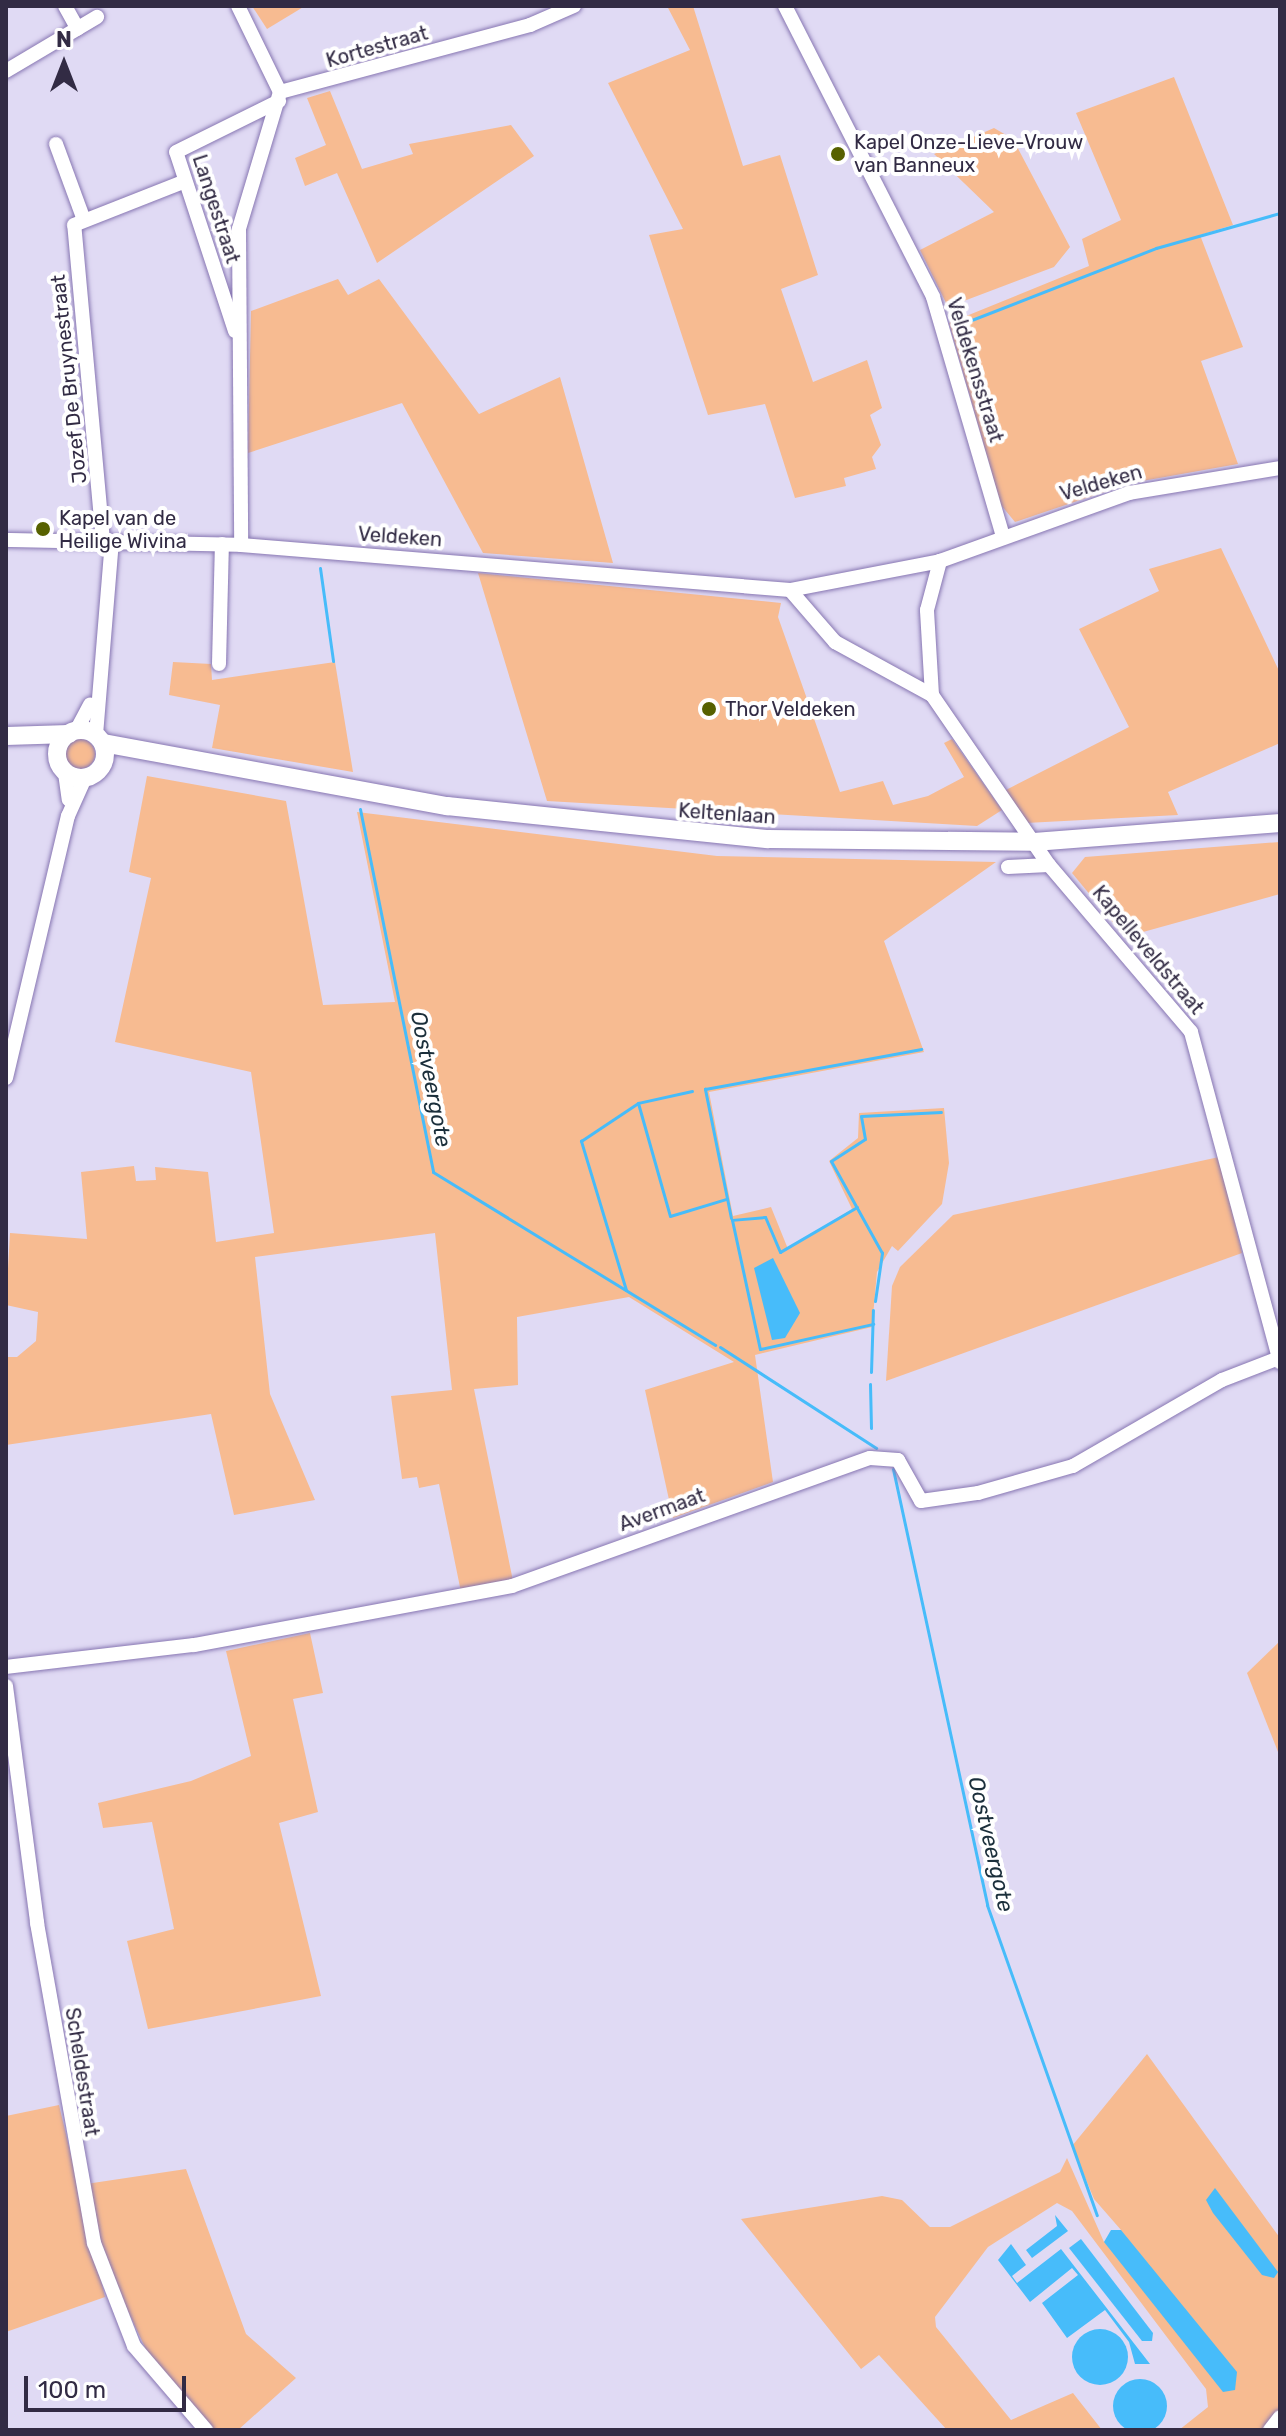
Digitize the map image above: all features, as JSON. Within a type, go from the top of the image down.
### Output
[{"type":"main road","name":"Keltenlaan","points":[[6,736],[72,732],[175,761],[447,806],[672,832],[1034,842],[1280,823]]},
{"type":"main road","points":[[61,764],[72,732]]},
{"type":"main road","name":"Keltenlaan","points":[[6,736],[85,778],[101,768],[175,761]]},
{"type":"main road","points":[[100,739],[101,768]]},
{"type":"street","points":[[65,6],[78,29]]},
{"type":"street","points":[[238,6],[280,97]]},
{"type":"street","name":"Kortestraat","points":[[280,97],[530,25],[574,6]]},
{"type":"street","name":"Veldekensstraat","points":[[785,6],[933,297],[1003,537]]},
{"type":"street","points":[[6,71],[97,17]]},
{"type":"street","name":"Langestraat","points":[[239,343],[183,182],[176,152],[183,144],[280,97]]},
{"type":"street","name":"Langestraat","points":[[241,545],[239,229],[280,97]]},
{"type":"street","points":[[56,144],[84,220],[183,182]]},
{"type":"street","name":"Jozef De Bruynestraat","points":[[84,220],[74,225],[108,542]]},
{"type":"street","name":"Veldeken","points":[[6,540],[241,545],[790,590],[940,561],[1129,493],[1280,468]]},
{"type":"street","points":[[100,739],[96,690],[108,542]]},
{"type":"street","points":[[219,664],[222,544]]},
{"type":"street","points":[[932,695],[927,610],[940,561]]},
{"type":"street","points":[[790,590],[835,642],[932,695]]},
{"type":"street","points":[[72,732],[96,690]]},
{"type":"street","name":"Kapelleveldstraat","points":[[932,695],[1049,865],[1179,1016],[1203,1055],[1279,1360]]},
{"type":"street","points":[[61,764],[68,816]]},
{"type":"street","points":[[6,1078],[68,816],[85,778]]},
{"type":"street","points":[[1008,867],[1049,865]]},
{"type":"street","name":"Avermaat","points":[[6,1667],[194,1645],[512,1586],[870,1458],[898,1460],[921,1501],[978,1493],[1073,1466],[1222,1380],[1279,1360]]},
{"type":"street","name":"Scheldestraat","points":[[6,1686],[37,1923],[94,2243],[134,2346],[206,2430]]},
{"type":"street","points":[[1270,2430],[1280,2417]]},
{"type":"shaded area","points":[[252,6],[305,6],[267,29]]},
{"type":"shaded area","points":[[667,6],[693,6],[743,166],[780,155],[818,275],[781,289],[813,382],[867,360],[882,408],[870,415],[881,445],[872,457],[876,469],[844,478],[846,486],[795,498],[765,404],[708,415],[649,235],[683,229],[608,83],[690,50]]},
{"type":"shaded area","points":[[1174,77],[1233,225],[1200,235],[1243,347],[1201,361],[1238,464],[1131,483],[1015,522],[1001,505],[949,323],[1089,266],[1082,239],[1121,220],[1076,113]]},
{"type":"shaded area","points":[[330,91],[362,169],[413,154],[409,144],[511,125],[534,156],[377,263],[337,173],[305,186],[295,158],[326,145],[307,98]]},
{"type":"shaded area","points":[[994,128],[1013,139],[1070,247],[1054,267],[948,307],[920,250],[994,212],[934,154]]},
{"type":"shaded area","points":[[338,279],[348,295],[379,279],[479,414],[560,377],[613,563],[483,553],[402,403],[248,453],[251,311]]},
{"type":"shaded area","points":[[1221,548],[1280,673],[1280,743],[1168,792],[1178,815],[1026,823],[1004,791],[1129,727],[1079,629],[1159,591],[1149,569]]},
{"type":"shaded area","points":[[478,573],[781,603],[778,617],[840,792],[883,781],[893,805],[928,796],[964,777],[944,743],[952,739],[1002,810],[977,826],[547,801]]},
{"type":"shaded area","points":[[173,662],[211,664],[212,680],[335,662],[353,772],[212,748],[220,705],[169,695]]},
{"type":"shaded area","points":[[80,739],[91,743],[95,754],[91,765],[80,769],[69,765],[65,754],[69,743]]},
{"type":"shaded area","points":[[147,776],[286,801],[323,1005],[395,1002],[357,812],[717,856],[996,862],[884,941],[924,1052],[709,1092],[733,1216],[771,1207],[788,1249],[852,1209],[829,1161],[858,1138],[859,1113],[944,1108],[949,1163],[942,1204],[898,1251],[892,1246],[877,1272],[872,1327],[755,1355],[773,1482],[673,1518],[645,1390],[734,1362],[629,1297],[517,1317],[518,1385],[474,1389],[513,1581],[461,1592],[439,1484],[419,1488],[417,1477],[402,1479],[391,1396],[452,1390],[435,1233],[255,1257],[270,1394],[315,1500],[234,1515],[211,1414],[6,1445],[6,1357],[17,1357],[36,1341],[38,1312],[6,1305],[10,1233],[87,1239],[81,1172],[134,1166],[136,1181],[156,1180],[155,1167],[208,1172],[216,1242],[274,1233],[251,1072],[115,1042],[151,878],[129,872]]},
{"type":"shaded area","points":[[1280,842],[1280,894],[1125,937],[1072,873],[1085,857]]},
{"type":"shaded area","points":[[1219,1157],[1242,1253],[886,1381],[892,1286],[900,1267],[953,1215]]},
{"type":"shaded area","points":[[310,1633],[323,1693],[293,1699],[318,1812],[279,1823],[321,1996],[148,2029],[127,1941],[174,1929],[152,1822],[103,1828],[98,1803],[191,1781],[251,1756],[226,1651]]},
{"type":"shaded area","points":[[1280,1641],[1280,1757],[1247,1673]]},
{"type":"shaded area","points":[[1147,2054],[1280,2238],[1280,2430],[1179,2430],[1208,2407],[1206,2389],[1072,2211],[1057,2203],[988,2247],[935,2317],[936,2327],[1011,2420],[1073,2393],[1102,2430],[947,2430],[879,2355],[861,2369],[741,2219],[882,2196],[902,2200],[930,2227],[950,2227],[1060,2172],[1067,2158],[1104,2242],[1121,2230],[1094,2199],[1072,2146]]},
{"type":"shaded area","points":[[59,2105],[105,2297],[6,2332],[6,2116]]},
{"type":"shaded area","points":[[186,2169],[246,2334],[296,2378],[238,2430],[213,2430],[151,2360],[108,2269],[86,2184]]},
{"type":"water","points":[[773,1258],[800,1313],[785,1338],[772,1340],[754,1268]]},
{"type":"water","points":[[1215,2188],[1278,2272],[1274,2278],[1262,2275],[1213,2213],[1206,2200]]},
{"type":"water","points":[[1055,2215],[1068,2231],[1032,2258],[1026,2250],[1057,2226]]},
{"type":"water","points":[[1111,2230],[1121,2230],[1237,2372],[1235,2390],[1223,2392],[1104,2242]]},
{"type":"water","points":[[1081,2239],[1153,2333],[1152,2341],[1142,2341],[1069,2248]]},
{"type":"water","points":[[1011,2244],[1026,2265],[1012,2276],[1017,2283],[1061,2249],[1150,2364],[1135,2364],[1129,2342],[1105,2310],[1067,2338],[1042,2303],[1078,2275],[1072,2268],[1030,2302],[998,2260]]},
{"type":"water","points":[[1100,2329],[1120,2337],[1128,2357],[1120,2377],[1100,2385],[1080,2377],[1072,2357],[1080,2337]]},
{"type":"water","points":[[1140,2379],[1159,2387],[1167,2406],[1159,2425],[1140,2433],[1121,2425],[1113,2406],[1121,2387]]},
{"type":"waterway","points":[[956,326],[1156,248],[1280,213]]},
{"type":"waterway","name":"Oostveergote","points":[[320,568],[333,661]]},
{"type":"waterway","name":"Oostveergote","points":[[360,809],[433,1172],[715,1345]]},
{"type":"waterway","points":[[731,1218],[705,1089],[921,1049]]},
{"type":"waterway","points":[[692,1091],[638,1103],[670,1216],[726,1199]]},
{"type":"waterway","points":[[626,1290],[581,1141],[638,1103]]},
{"type":"waterway","points":[[875,1301],[882,1253],[831,1161],[865,1139],[861,1116],[941,1112]]},
{"type":"waterway","points":[[857,1207],[780,1252],[765,1217],[732,1220],[760,1349],[873,1324]]},
{"type":"waterway","points":[[871,1372],[873,1310]]},
{"type":"waterway","name":"Oostveergote","points":[[720,1347],[876,1448]]},
{"type":"waterway","points":[[870,1384],[871,1428]]},
{"type":"waterway","name":"Oostveergote","points":[[893,1469],[987,1905],[1097,2215]]},
{"type":"place","name":"Kapel Onze-Lieve-Vrouw van Banneux","points":[[838,154]]},
{"type":"place","name":"Kapel van de Heilige Wivina","points":[[43,529]]},
{"type":"place","name":"Thor Veldeken","points":[[709,709]]}]
